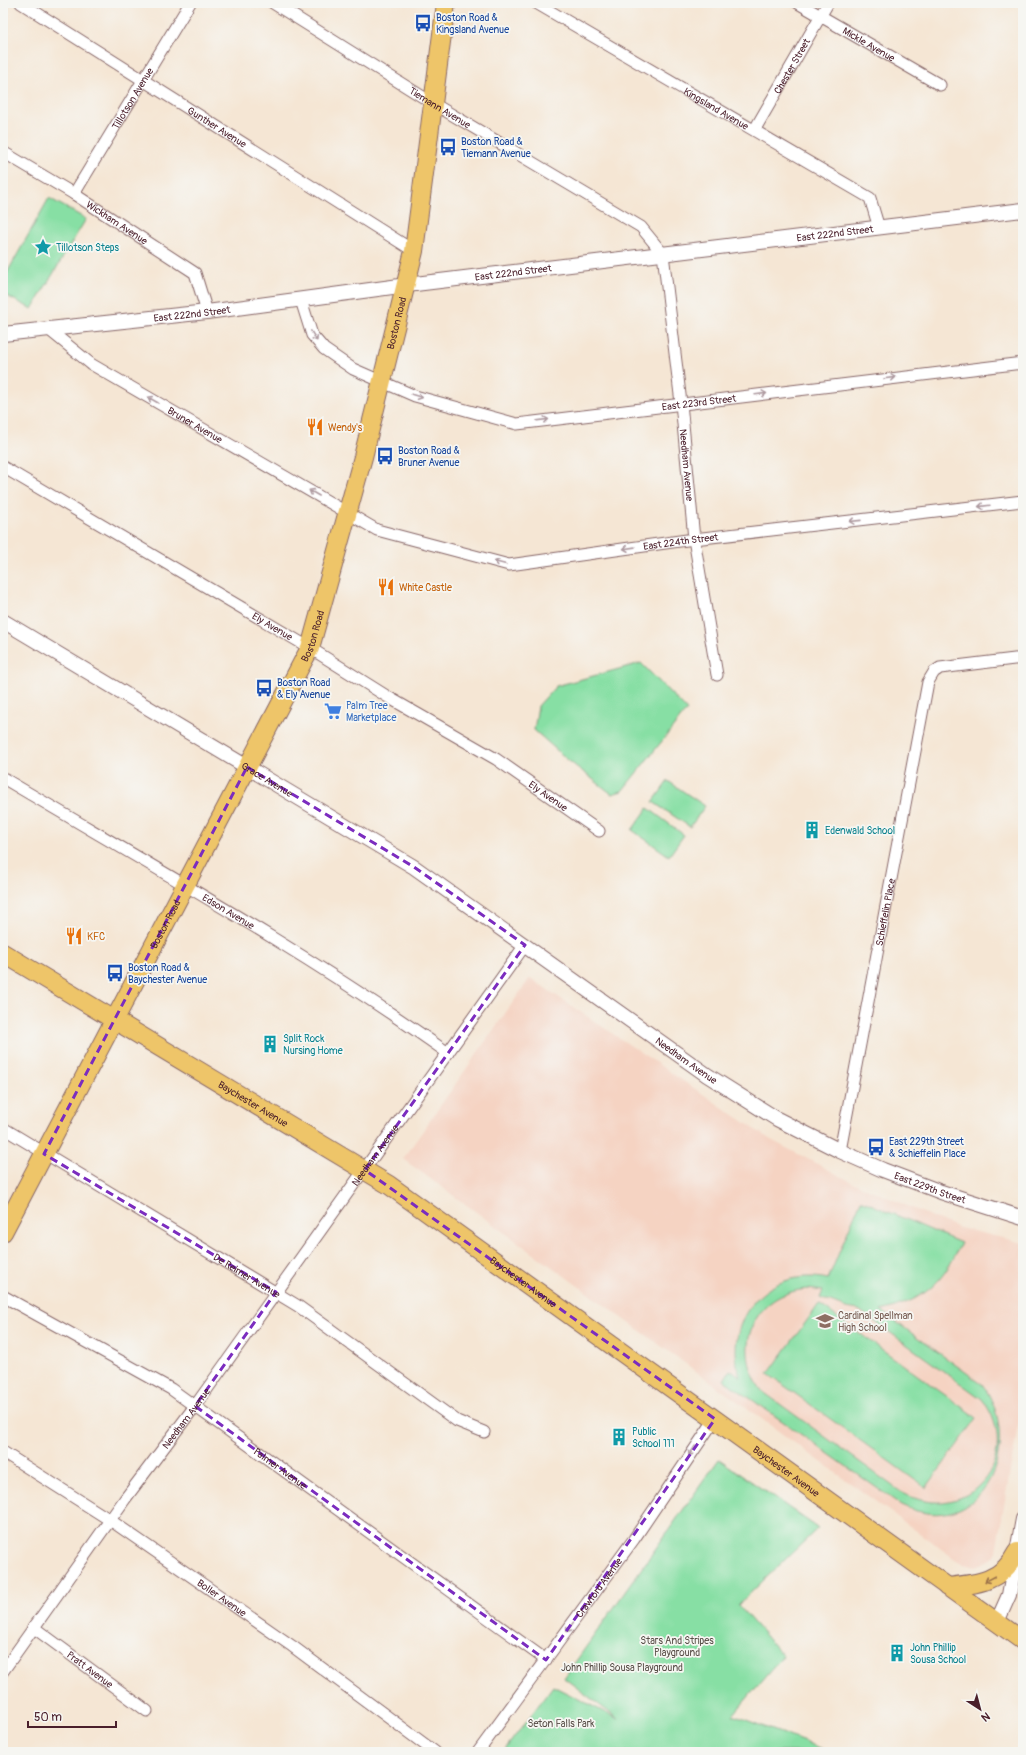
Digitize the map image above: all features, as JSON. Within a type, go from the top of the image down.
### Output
[{"type":"main road","name":"Boston Road","points":[[3,1232],[113,1020],[145,963],[310,648],[407,285],[414,251],[446,3]]},
{"type":"main road","name":"Baychester Avenue","points":[[3,953],[389,1185],[1023,1641]]},
{"type":"main road","points":[[947,1587],[977,1584],[987,1581],[1002,1571],[1013,1560],[1017,1552]]},
{"type":"street","name":"Gunther Avenue","points":[[21,3],[414,251]]},
{"type":"street","name":"Tillotson Avenue","points":[[74,194],[190,3]]},
{"type":"street","name":"Tiemann Avenue","points":[[273,3],[434,104],[641,227],[663,254]]},
{"type":"street","name":"Kingsland Avenue","points":[[536,3],[870,198],[879,228]]},
{"type":"street","name":"Mickle Avenue","points":[[798,3],[940,85]]},
{"type":"street","name":"Chester Street","points":[[754,129],[828,3]]},
{"type":"street","name":"Wickham Avenue","points":[[3,152],[74,194],[195,273],[207,312]]},
{"type":"street","name":"East 222nd Street","points":[[3,334],[207,312],[407,285],[1022,210]]},
{"type":"street","name":"Needham Avenue","points":[[663,254],[681,403],[694,539],[717,675]]},
{"type":"street","points":[[301,300],[312,335],[324,350],[353,369],[381,381]]},
{"type":"street","name":"Bruner Avenue","points":[[48,329],[91,364],[347,513]]},
{"type":"street","name":"East 223rd Street","points":[[381,381],[415,396],[517,424],[681,403],[1023,363]]},
{"type":"street","name":"Ely Avenue","points":[[3,467],[310,648],[388,697],[496,759],[599,831]]},
{"type":"street","name":"East 224th Street","points":[[347,513],[377,530],[509,565],[694,539],[1023,501]]},
{"type":"street","name":"Grace Avenue","points":[[3,621],[414,867],[525,946]]},
{"type":"street","name":"Schieffelin Place","points":[[840,1152],[928,682],[936,670],[946,667],[1023,658]]},
{"type":"street","name":"Edson Avenue","points":[[3,778],[184,886],[398,1017],[448,1053]]},
{"type":"street","name":"Needham Avenue","points":[[3,1671],[110,1520],[195,1406],[525,946],[726,1088],[840,1152]]},
{"type":"street","name":"De Reimer Avenue","points":[[3,1128],[276,1292],[456,1421],[484,1432]]},
{"type":"street","name":"East 229th Street","points":[[840,1152],[940,1192],[1023,1218]]},
{"type":"street","name":"Palmer Avenue","points":[[3,1296],[171,1389],[546,1660]]},
{"type":"street","name":"Crawford Avenue","points":[[478,1752],[644,1524],[715,1419]]},
{"type":"street","name":"Boller Avenue","points":[[3,1452],[110,1520],[292,1646],[435,1752]]},
{"type":"street","points":[[997,1622],[1007,1600],[1023,1519]]},
{"type":"street","name":"Pratt Avenue","points":[[33,1627],[148,1711]]},
{"type":"highlighted area","points":[[247,767],[414,867],[525,945],[365,1170],[715,1419],[546,1660],[195,1406],[276,1292],[44,1154]]},
{"type":"shaded area","name":"Cardinal Spellman High School","points":[[530,978],[771,1140],[852,1182],[956,1227],[1023,1243],[1023,1398],[995,1556],[979,1566],[962,1564],[403,1159]]},
{"type":"green space","points":[[49,198],[86,219],[32,309],[3,294],[3,280]]},
{"type":"green space","points":[[641,663],[687,710],[622,791],[612,794],[569,761],[534,730],[538,706],[556,686]]},
{"type":"green space","points":[[668,781],[705,806],[690,827],[653,802]]},
{"type":"green space","points":[[648,808],[684,835],[669,856],[632,830]]},
{"type":"green space","points":[[861,1200],[961,1243],[947,1270],[930,1288],[921,1295],[909,1301],[881,1311],[982,1384],[995,1408],[999,1433],[997,1458],[989,1481],[974,1499],[954,1511],[930,1513],[901,1505],[724,1380],[730,1370],[740,1377],[736,1356],[738,1335],[744,1317],[754,1301],[769,1289],[786,1281],[806,1277],[828,1279]],"holes":[[[808,1289],[823,1291],[820,1298],[846,1308],[859,1310],[982,1399],[994,1421],[997,1443],[993,1464],[983,1481],[968,1494],[948,1501],[926,1501],[901,1492],[762,1391],[753,1374],[748,1357],[748,1341],[753,1325],[761,1312],[773,1301],[789,1293]]]},
{"type":"green space","points":[[819,1304],[977,1418],[926,1488],[768,1374]]},
{"type":"green space","name":"Stars And Stripes Playground","points":[[719,1459],[818,1528],[738,1605],[783,1656],[733,1715],[831,1752],[503,1752],[553,1686],[618,1719],[564,1678]]},
{"type":"place","name":"Boston Road & Kingsland Avenue","points":[[423,23]]},
{"type":"place","name":"Boston Road & Tiemann Avenue","points":[[448,147]]},
{"type":"place","name":"Tillotson Steps","points":[[43,247]]},
{"type":"place","name":"Wendy's","points":[[315,427]]},
{"type":"place","name":"Boston Road & Bruner Avenue","points":[[385,456]]},
{"type":"place","name":"White Castle","points":[[386,587]]},
{"type":"place","name":"Boston Road & Ely Avenue","points":[[264,688]]},
{"type":"place","name":"Palm Tree Marketplace","points":[[333,711]]},
{"type":"place","name":"Edenwald School","points":[[812,830]]},
{"type":"place","name":"KFC","points":[[74,936]]},
{"type":"place","name":"Boston Road & Baychester Avenue","points":[[115,973]]},
{"type":"place","name":"Split Rock Nursing Home","points":[[270,1044]]},
{"type":"place","name":"East 229th Street & Schieffelin Place","points":[[876,1147]]},
{"type":"place","name":"Cardinal Spellman High School","points":[[825,1321]]},
{"type":"place","name":"Public School 111","points":[[619,1437]]},
{"type":"place","name":"John Phillip Sousa School","points":[[897,1653]]},
{"type":"park label","name":"John Phillip Sousa Playground","points":[[622,1667]]},
{"type":"park label","name":"Seton Falls Park","points":[[561,1723]]}]
